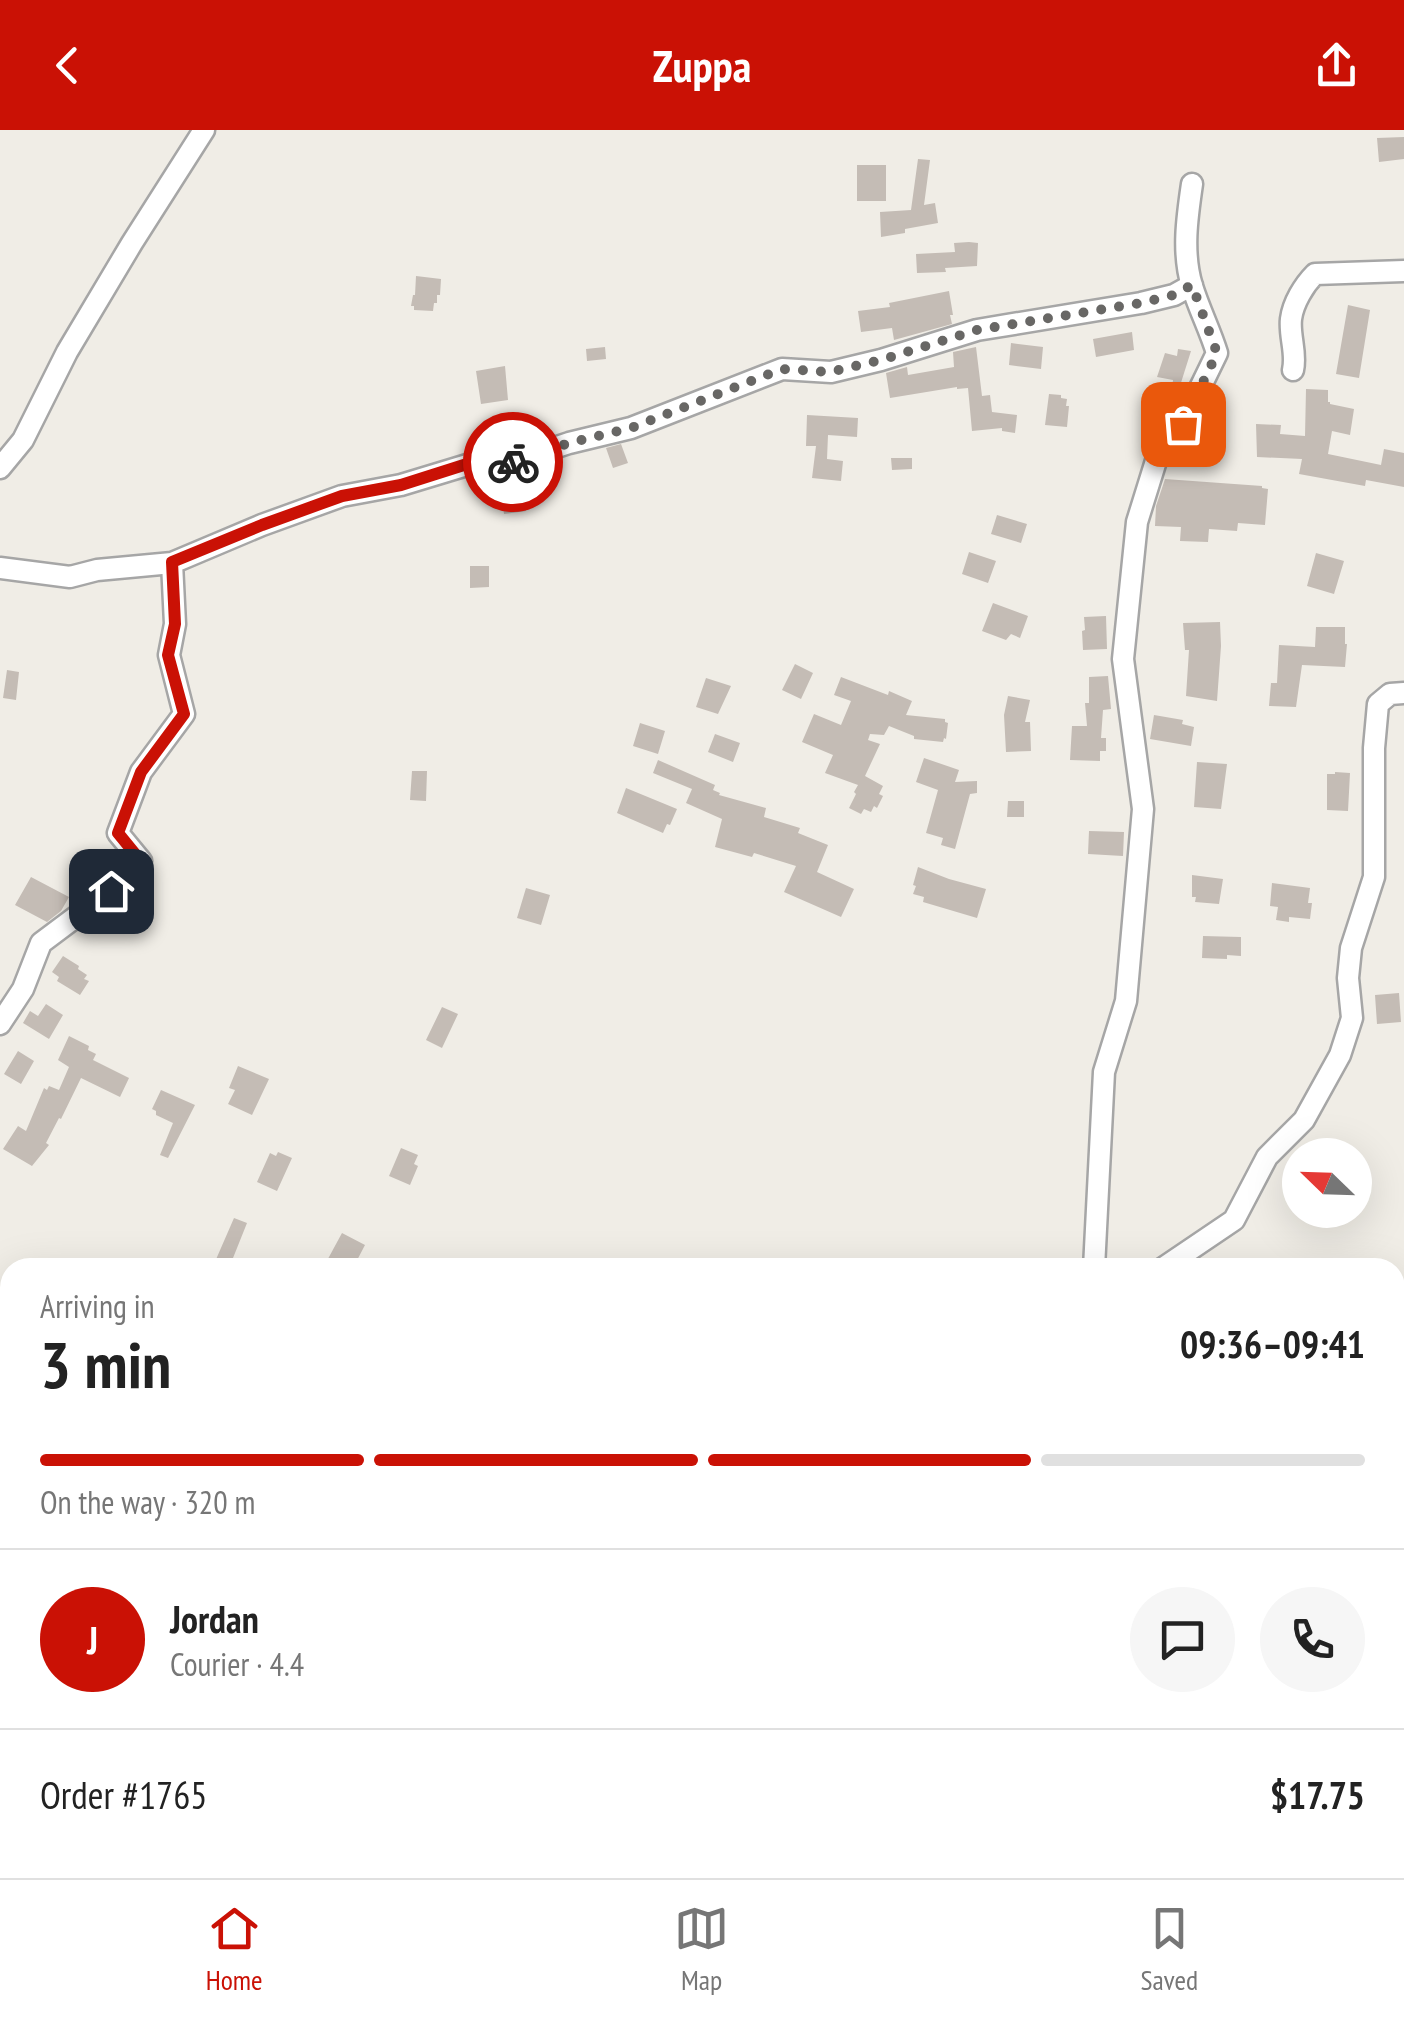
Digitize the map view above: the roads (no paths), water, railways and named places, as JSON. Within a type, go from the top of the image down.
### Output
[{"type":"street","points":[[0,468],[24,440],[67,352],[204,130]]},
{"type":"street","points":[[1095,1258],[1104,1072],[1126,1001],[1143,810],[1124,659],[1136,522],[1160,448],[1183,424],[1217,353],[1192,285],[1186,236],[1192,184]]},
{"type":"street","points":[[1292,370],[1295,362],[1291,319],[1304,284],[1315,274],[1404,271]]},
{"type":"street","points":[[0,568],[70,578],[96,570],[172,562],[342,496],[401,485],[467,464],[516,462],[569,443],[631,428],[782,369],[830,372],[977,330],[1141,303],[1174,295],[1192,285]]},
{"type":"street","points":[[0,1024],[24,989],[42,943],[138,871],[140,860],[118,833],[141,772],[184,714],[168,655],[175,624],[172,562]]},
{"type":"street","points":[[1177,1258],[1234,1220],[1268,1157],[1304,1120],[1340,1055],[1352,1018],[1348,978],[1351,948],[1374,877],[1372,827],[1378,704],[1390,694],[1404,693]]}]
